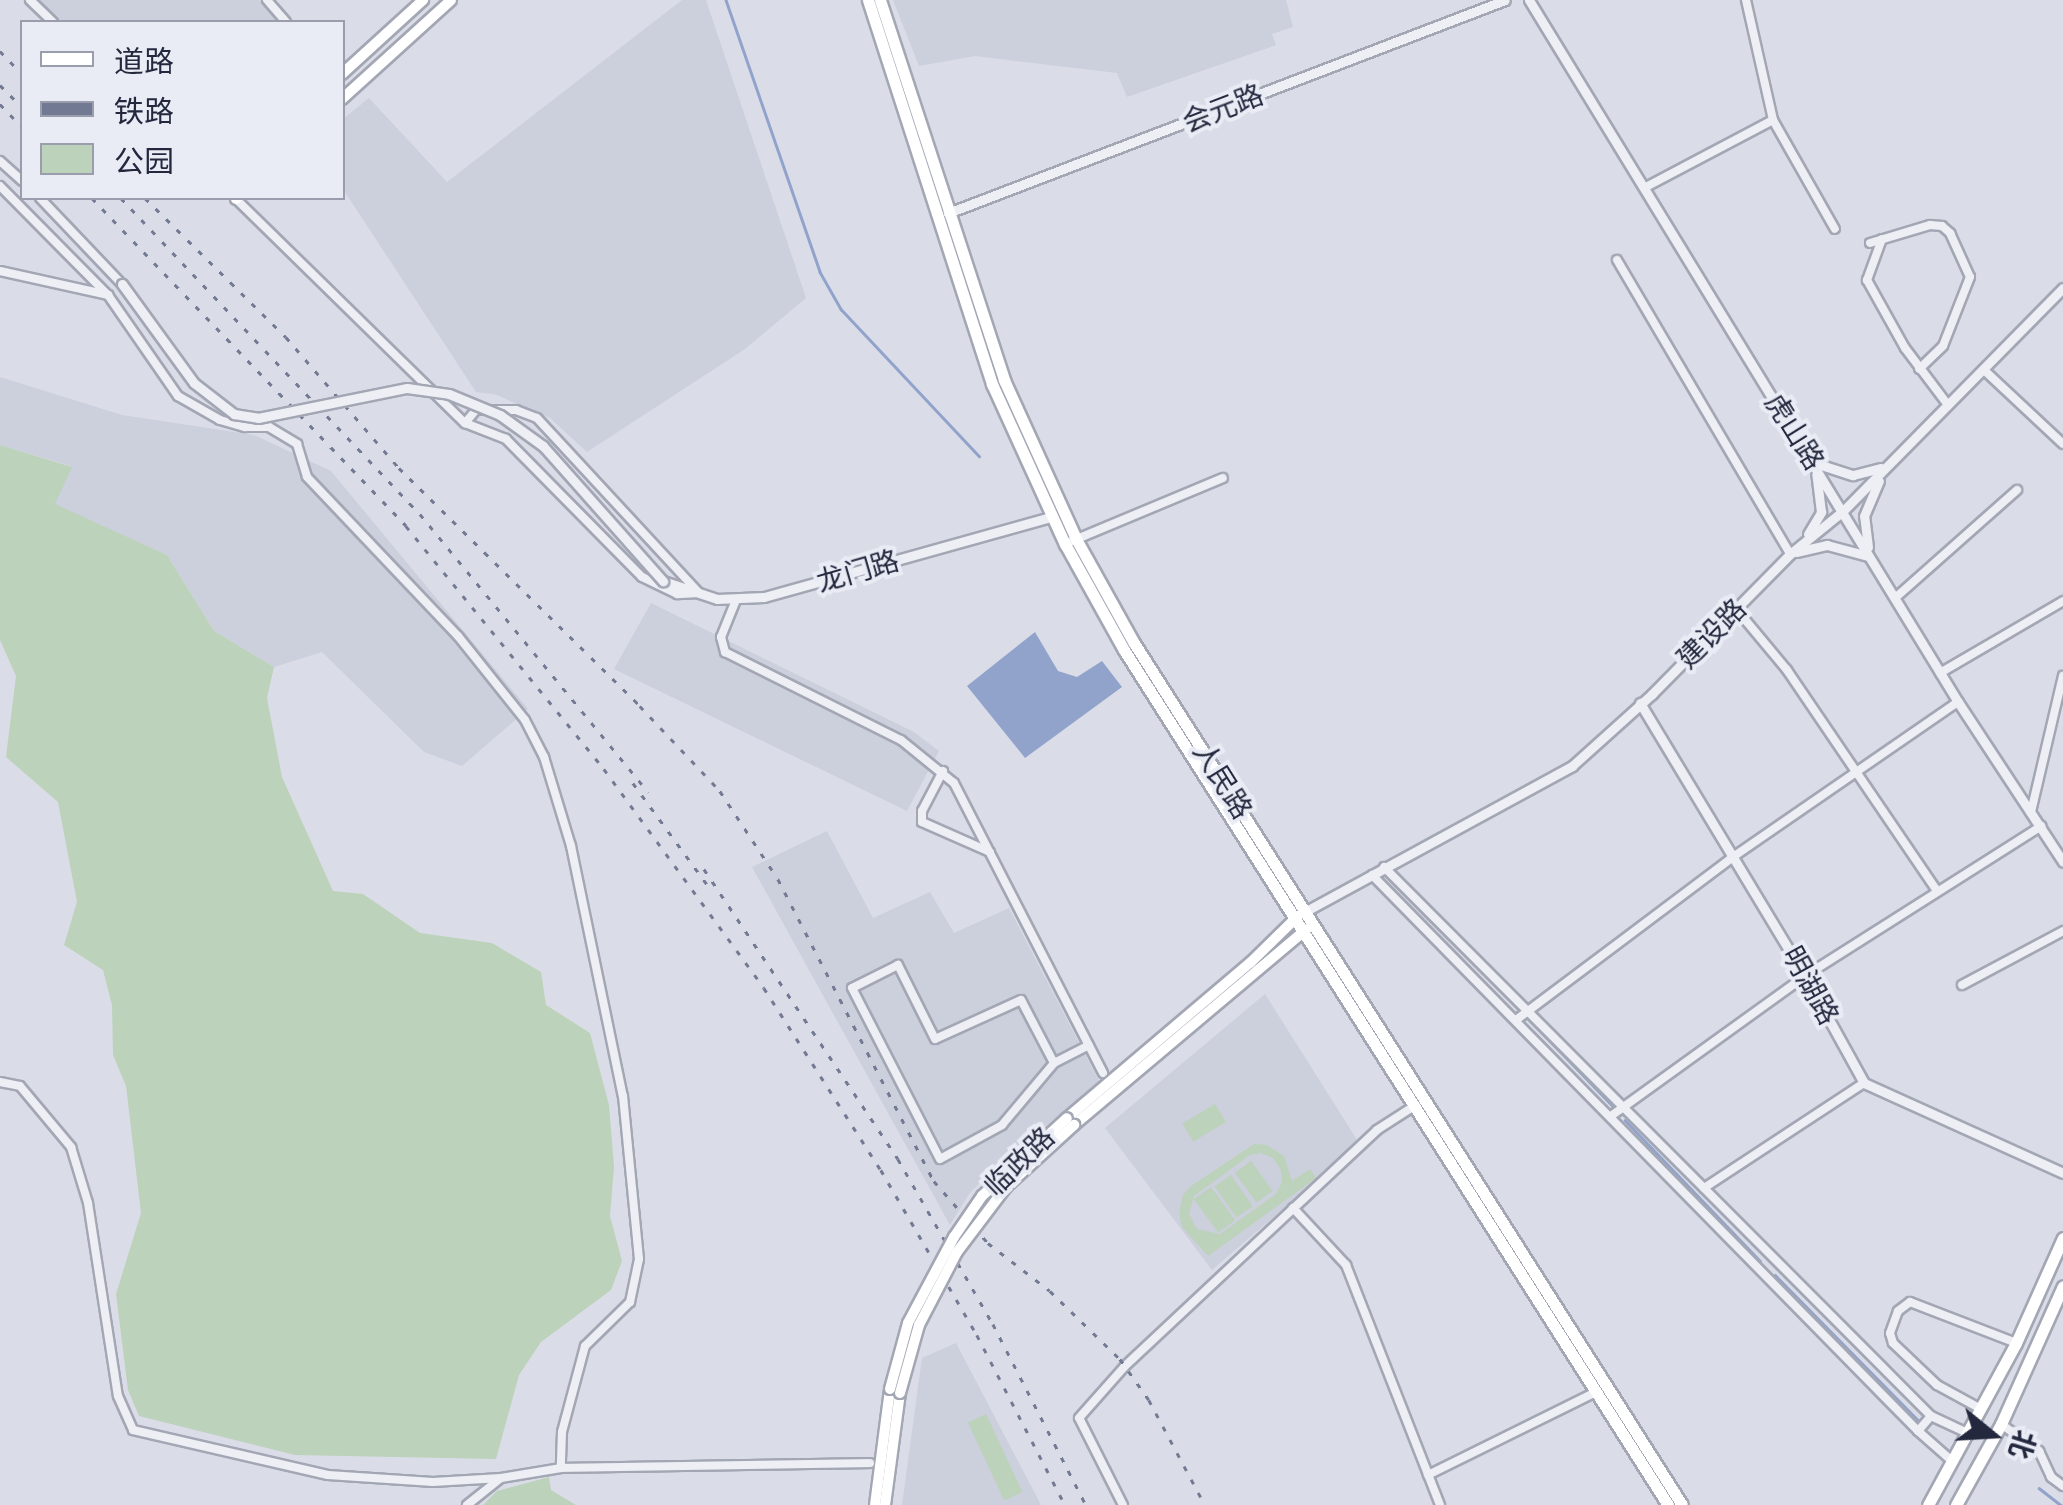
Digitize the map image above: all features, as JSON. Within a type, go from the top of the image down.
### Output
[{"type":"main road","points":[[345,71],[423,0]]},
{"type":"main road","points":[[345,96],[451,0]]},
{"type":"main road","name":"人民路","points":[[868,0],[1004,380],[1070,542],[1124,650],[1311,926],[1682,1505]]},
{"type":"main road","name":"人民路","points":[[880,0],[992,384],[1051,518],[1070,542]]},
{"type":"main road","name":"临政路","points":[[875,1505],[908,1324],[954,1237],[982,1196],[1302,914]]},
{"type":"main road","name":"人民路","points":[[1311,926],[1416,1106],[1668,1505]]},
{"type":"main road","name":"临政路","points":[[1070,1121],[1311,926]]},
{"type":"main road","points":[[1928,1505],[2016,1343],[2063,1238]]},
{"type":"main road","points":[[1956,1505],[2002,1424],[2063,1286]]},
{"type":"main road","name":"临政路","points":[[885,1505],[895,1391]]},
{"type":"street","points":[[30,0],[51,20]]},
{"type":"street","points":[[267,0],[284,20]]},
{"type":"street","name":"会元路","points":[[945,214],[1506,0]]},
{"type":"street","name":"虎山路","points":[[1529,0],[1940,673],[2063,862]]},
{"type":"street","points":[[1746,0],[1773,120],[1835,229]]},
{"type":"street","points":[[1644,188],[1773,120]]},
{"type":"street","points":[[0,161],[20,179]]},
{"type":"street","points":[[0,186],[108,296],[178,396],[220,420],[245,427],[268,427],[297,444],[307,477],[458,636],[526,720],[544,757],[571,846],[623,1096],[639,1259],[630,1302],[585,1346],[562,1432],[561,1468]]},
{"type":"street","points":[[42,200],[122,284]]},
{"type":"street","points":[[238,200],[465,423],[506,439],[642,576],[677,594],[699,593]]},
{"type":"street","points":[[1870,243],[1942,226],[1950,233],[1970,277],[1943,346],[1919,368]]},
{"type":"street","points":[[1882,239],[1867,280],[1919,368],[1948,405]]},
{"type":"street","points":[[1616,260],[1790,554]]},
{"type":"street","points":[[0,271],[108,296]]},
{"type":"street","name":"龙门路","points":[[122,284],[194,383],[234,414],[258,418],[407,388],[448,394],[500,415],[543,446],[664,580],[699,593],[736,600],[790,591],[1051,518]]},
{"type":"street","name":"建设路","points":[[1302,914],[1572,766],[1737,610],[1790,554],[1843,511],[2063,288]]},
{"type":"street","points":[[1984,370],[2063,444]]},
{"type":"street","points":[[465,423],[476,410],[516,410],[537,418],[699,593]]},
{"type":"street","points":[[1812,462],[1853,476],[1892,462]]},
{"type":"street","points":[[1790,554],[1821,512],[1822,493],[1812,462]]},
{"type":"street","points":[[1790,554],[1828,545],[1870,557],[1864,516],[1871,493],[1892,462]]},
{"type":"street","points":[[1070,542],[1223,478]]},
{"type":"street","points":[[1895,598],[2017,490]]},
{"type":"street","points":[[736,600],[720,640],[724,652],[872,723],[944,771],[959,791],[1102,1072]]},
{"type":"street","points":[[1940,673],[2063,600]]},
{"type":"street","points":[[1737,610],[1787,670],[1937,891]]},
{"type":"street","points":[[2031,812],[2063,676]]},
{"type":"street","points":[[1516,1020],[1732,857],[1958,702]]},
{"type":"street","name":"明湖路","points":[[1640,703],[1805,976],[1864,1083]]},
{"type":"street","points":[[2052,712],[2063,718]]},
{"type":"street","points":[[944,771],[922,811],[922,822],[990,852]]},
{"type":"street","points":[[1612,1116],[1805,976],[2040,826]]},
{"type":"street","points":[[1384,867],[1931,1416],[1968,1434]]},
{"type":"street","points":[[1372,874],[1918,1431],[1953,1461]]},
{"type":"street","points":[[1962,985],[2063,930]]},
{"type":"street","points":[[1054,1064],[1021,1000],[935,1039],[898,965],[852,988],[940,1159],[1002,1125],[1054,1064],[1088,1045]]},
{"type":"street","points":[[0,1082],[20,1086],[71,1147],[88,1203],[118,1396],[124,1420],[133,1430],[328,1475],[433,1482],[500,1478],[561,1468],[870,1463]]},
{"type":"street","points":[[1704,1188],[1864,1083],[2063,1173]]},
{"type":"street","points":[[1123,1505],[1079,1418],[1125,1366],[1377,1130],[1416,1106]]},
{"type":"street","points":[[1293,1208],[1346,1265],[1440,1505]]},
{"type":"street","points":[[1764,1274],[1775,1263]]},
{"type":"street","points":[[1982,1410],[1936,1384],[1893,1343],[1890,1333],[1898,1311],[1910,1302],[2016,1343]]},
{"type":"street","points":[[1428,1475],[1596,1392]]},
{"type":"street","points":[[1918,1431],[1931,1416]]},
{"type":"street","points":[[2002,1424],[2039,1451],[2051,1477],[2063,1486]]},
{"type":"street","points":[[467,1505],[500,1478]]},
{"type":"shaded area","points":[[26,0],[259,0],[276,20],[48,20]]},
{"type":"shaded area","points":[[682,0],[706,0],[806,298],[745,349],[587,452],[550,418],[494,394],[476,392],[345,192],[345,117],[369,98],[447,182]]},
{"type":"shaded area","points":[[893,0],[1286,0],[1293,27],[1272,34],[1276,45],[1127,97],[1117,73],[975,56],[919,66]]},
{"type":"shaded area","points":[[0,377],[122,415],[254,435],[331,471],[528,709],[462,766],[424,752],[322,652],[274,667],[214,631],[167,555],[54,504],[71,466],[0,445]]},
{"type":"shaded area","points":[[651,603],[914,732],[939,751],[907,811],[614,669]]},
{"type":"shaded area","points":[[827,831],[873,918],[930,892],[954,933],[1009,908],[1100,1083],[999,1163],[969,1194],[950,1225],[752,867]]},
{"type":"shaded area","points":[[1265,994],[1359,1143],[1212,1270],[1105,1128]]},
{"type":"shaded area","points":[[956,1343],[1041,1505],[902,1505],[922,1358]]},
{"type":"green space","points":[[0,445],[72,467],[55,504],[167,555],[214,631],[274,667],[267,698],[282,777],[333,891],[363,894],[420,933],[492,943],[541,972],[546,1005],[590,1033],[609,1105],[614,1167],[610,1216],[622,1261],[611,1290],[541,1342],[519,1375],[496,1459],[295,1455],[139,1416],[128,1390],[116,1294],[141,1213],[126,1086],[113,1055],[112,1005],[103,970],[64,945],[77,902],[58,802],[6,757],[16,676],[0,640]]},
{"type":"green space","points":[[1215,1104],[1226,1122],[1193,1142],[1182,1124]]},
{"type":"green space","points":[[1254,1144],[1267,1145],[1284,1156],[1292,1181],[1310,1169],[1316,1178],[1208,1256],[1182,1227],[1179,1213],[1183,1195]],"holes":[[[1261,1153],[1273,1158],[1281,1170],[1282,1182],[1276,1194],[1220,1234],[1197,1229],[1189,1214],[1194,1196],[1250,1155]]]},
{"type":"green space","points":[[1251,1161],[1273,1191],[1257,1203],[1235,1173]]},
{"type":"green space","points":[[1231,1175],[1253,1206],[1236,1218],[1215,1186]]},
{"type":"green space","points":[[1211,1187],[1235,1220],[1218,1233],[1194,1199]]},
{"type":"green space","points":[[986,1414],[1022,1492],[1004,1500],[968,1422]]},
{"type":"green space","points":[[549,1477],[551,1490],[576,1505],[483,1505],[497,1491]]},
{"type":"water","points":[[1035,632],[1058,671],[1077,677],[1102,661],[1122,687],[1025,758],[967,686]]},
{"type":"waterway","points":[[726,0],[820,272],[841,309],[979,456]]},
{"type":"waterway","points":[[1418,908],[1521,1011]]},
{"type":"waterway","points":[[1528,1018],[1615,1108]]},
{"type":"waterway","points":[[1625,1120],[1760,1261]]},
{"type":"waterway","points":[[1775,1275],[1920,1422]]},
{"type":"waterway","points":[[2039,1488],[2061,1505]]},
{"type":"railway","points":[[0,51],[20,72]]},
{"type":"railway","points":[[0,85],[20,105]]},
{"type":"railway","points":[[0,104],[20,125]]},
{"type":"railway","points":[[94,200],[406,526],[604,769],[764,988],[881,1170],[977,1335],[1065,1505]]},
{"type":"railway","points":[[123,200],[420,514],[648,792]]},
{"type":"railway","points":[[147,200],[286,337],[399,468],[640,706],[720,791],[778,879],[934,1181],[988,1243],[1050,1291],[1120,1359],[1149,1400],[1205,1505]]},
{"type":"railway","points":[[633,783],[707,884]]},
{"type":"railway","points":[[704,869],[898,1159],[993,1324],[1086,1505]]}]
